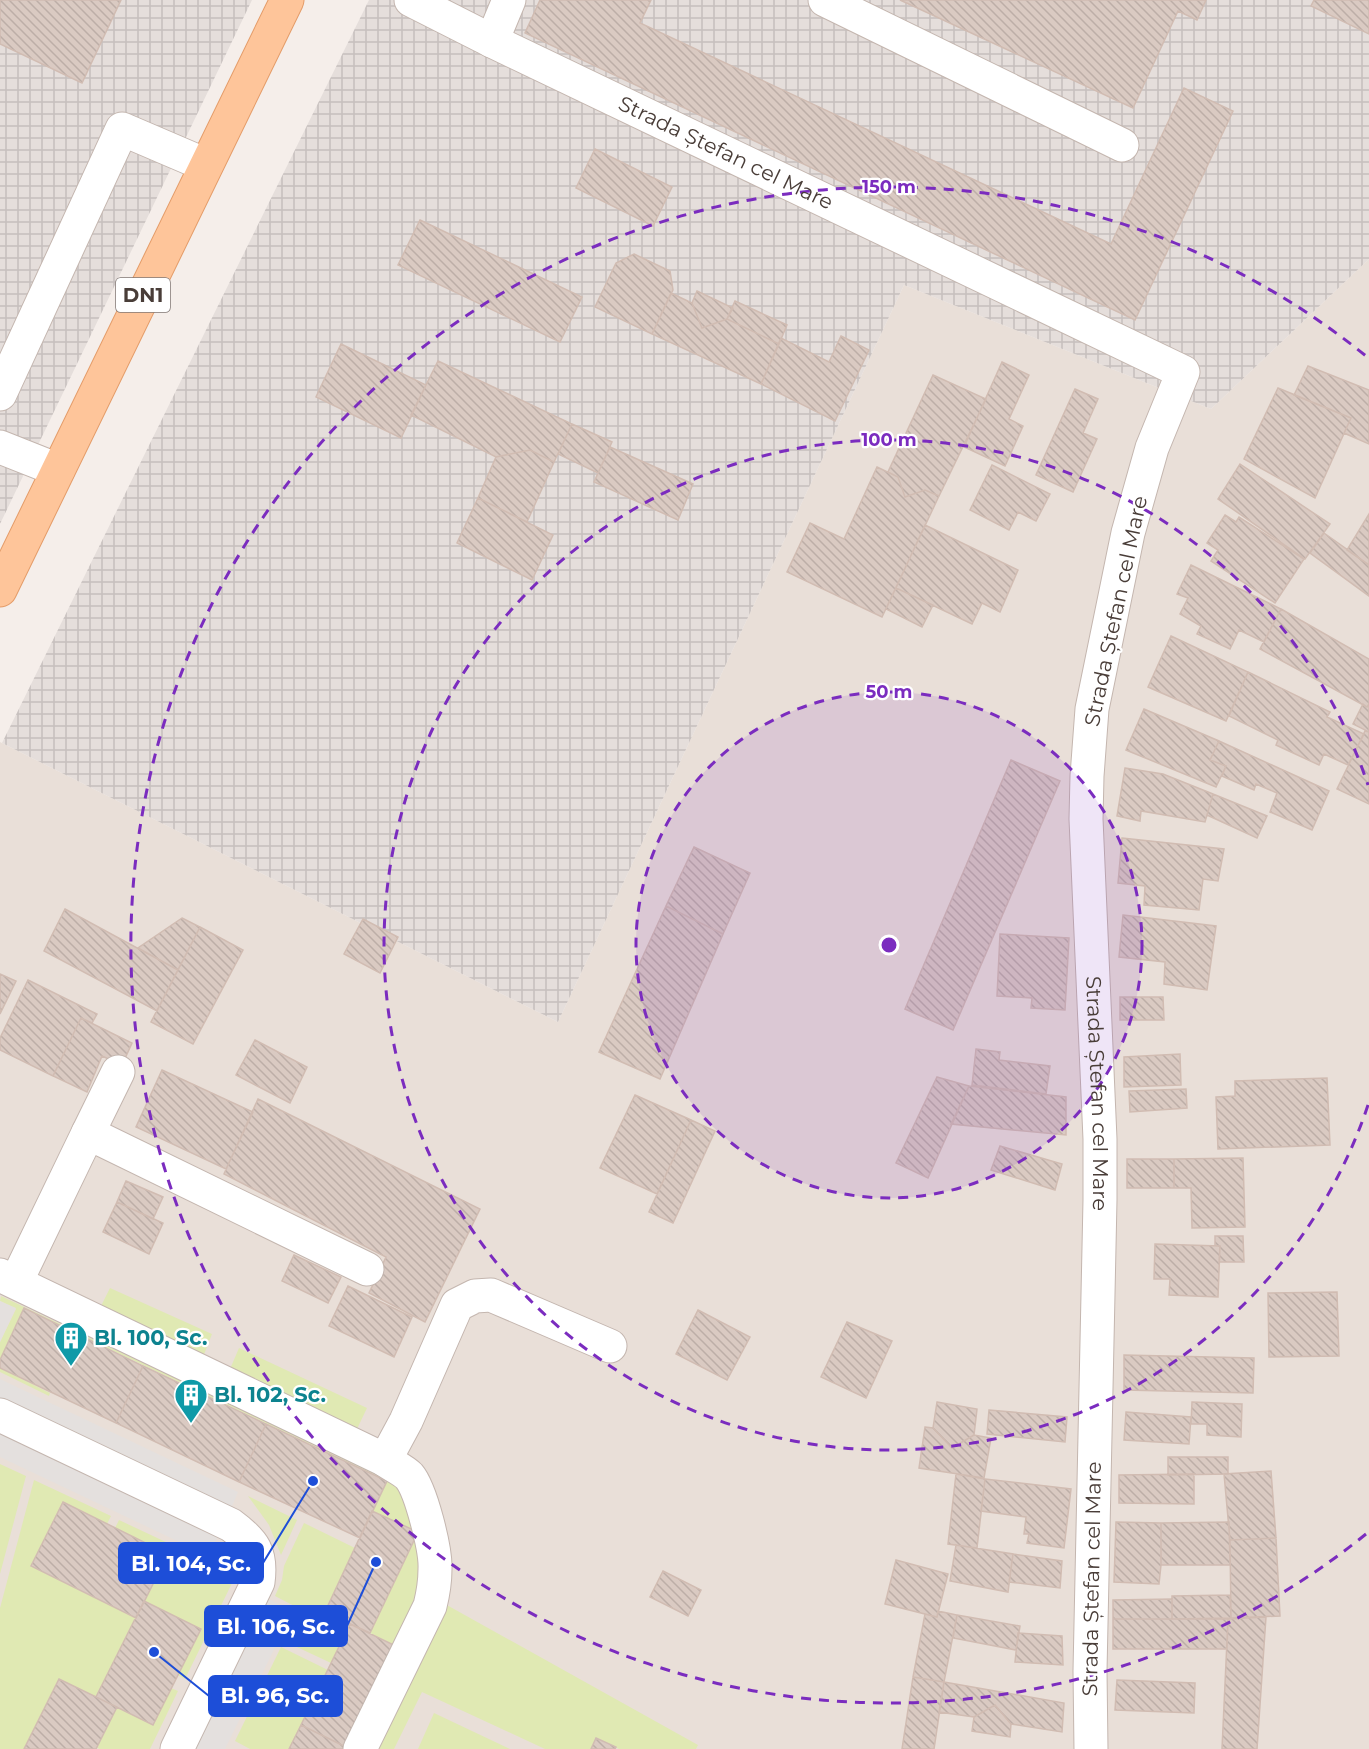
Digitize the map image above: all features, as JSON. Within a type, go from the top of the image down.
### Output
[{"type":"main road","name":"DN1","points":[[0,590],[287,0]]},
{"type":"street","name":"Strada Ștefan cel Mare","points":[[411,0],[1183,372],[1152,448],[1128,533],[1092,709],[1087,776],[1086,819],[1100,1139],[1100,1266],[1089,1671],[1090,1749]]},
{"type":"street","points":[[492,41],[509,0]]},
{"type":"street","points":[[825,0],[1122,146]]},
{"type":"street","points":[[0,393],[122,129],[206,165]]},
{"type":"street","points":[[0,447],[58,470]]},
{"type":"street","points":[[118,1072],[88,1134],[8,1278],[386,1460],[409,1476],[422,1502],[431,1536],[436,1567],[430,1606],[360,1749]]},
{"type":"street","points":[[88,1134],[367,1269]]},
{"type":"street","points":[[386,1460],[457,1305],[475,1296],[491,1295],[610,1346]]},
{"type":"street","points":[[0,1415],[231,1525],[246,1536],[256,1548],[260,1565],[258,1582],[177,1749]]},
{"type":"shaded area","points":[[0,0],[252,0],[0,524]]},
{"type":"shaded area","points":[[369,0],[1369,0],[1369,259],[1211,409],[904,285],[558,1022],[2,743]]},
{"type":"shaded area","points":[[1369,259],[1369,1749],[0,1749],[0,742],[558,1022],[904,285],[1211,409]]},
{"type":"shaded area","points":[[0,1301],[16,1308],[0,1342]]},
{"type":"shaded area","points":[[0,1379],[238,1492],[230,1511],[0,1402]]},
{"type":"shaded area","points":[[0,1428],[219,1534],[209,1556],[0,1457]]},
{"type":"shaded area","points":[[267,1598],[293,1611],[225,1749],[196,1749]]},
{"type":"green space","points":[[110,1288],[212,1334],[203,1357],[100,1308]]},
{"type":"green space","points":[[1,1296],[387,1478],[389,1474],[401,1482],[409,1492],[415,1504],[422,1533],[425,1566],[423,1587],[395,1656],[350,1749],[348,1749],[398,1647],[370,1633],[418,1533],[372,1511],[386,1480],[25,1309],[0,1360],[0,1342],[16,1309],[0,1301]]},
{"type":"green space","points":[[239,1348],[367,1408],[357,1429],[230,1369]]},
{"type":"green space","points":[[0,1368],[50,1393],[49,1396],[0,1372]]},
{"type":"green space","points":[[0,1464],[26,1476],[0,1574]]},
{"type":"green space","points":[[34,1480],[111,1516],[107,1524],[63,1502],[31,1566],[136,1618],[96,1697],[59,1679],[24,1749],[0,1749],[0,1608]]},
{"type":"green space","points":[[248,1496],[297,1520],[281,1555],[269,1525]]},
{"type":"green space","points":[[119,1520],[236,1575],[185,1679],[177,1675],[201,1629],[144,1601],[115,1528]]},
{"type":"green space","points":[[304,1523],[355,1548],[326,1612],[350,1624],[331,1663],[284,1641],[300,1609],[275,1596],[282,1580],[284,1566]]},
{"type":"green space","points":[[445,1604],[698,1745],[696,1749],[619,1749],[597,1738],[591,1749],[545,1749],[422,1692],[394,1749],[375,1749]]},
{"type":"green space","points":[[281,1647],[328,1670],[289,1749],[250,1749],[235,1741]]},
{"type":"green space","points":[[171,1688],[178,1691],[150,1749],[97,1748],[117,1707]]},
{"type":"green space","points":[[434,1713],[510,1749],[418,1749]]},
{"type":"building","points":[[0,0],[121,0],[82,83],[0,44]]},
{"type":"building","points":[[540,0],[651,0],[640,23],[1111,244],[1184,88],[1233,111],[1135,320],[525,33]]},
{"type":"building","points":[[900,0],[1206,0],[1197,20],[1178,11],[1133,108]]},
{"type":"building","points":[[1314,0],[1369,0],[1369,34],[1311,6]]},
{"type":"building","points":[[595,149],[672,187],[653,226],[576,188]]},
{"type":"building","points":[[420,220],[582,297],[560,342],[398,265]]},
{"type":"building","points":[[634,254],[670,271],[673,290],[652,334],[595,307],[616,263]]},
{"type":"building","points":[[697,291],[733,308],[727,319],[702,328],[692,303]]},
{"type":"building","points":[[671,293],[692,303],[702,328],[727,319],[779,344],[761,384],[652,334]]},
{"type":"building","points":[[735,301],[787,325],[779,344],[727,319]]},
{"type":"building","points":[[841,336],[869,350],[835,421],[761,384],[781,338],[829,362]]},
{"type":"building","points":[[341,344],[426,385],[401,438],[316,397]]},
{"type":"building","points":[[438,361],[572,424],[554,462],[530,450],[496,457],[411,415]]},
{"type":"building","points":[[1002,362],[1029,375],[1009,419],[1023,426],[1005,466],[964,447]]},
{"type":"building","points":[[1308,366],[1369,390],[1369,444],[1344,433],[1351,418],[1294,395]]},
{"type":"building","points":[[933,375],[986,399],[939,496],[925,490],[905,497],[898,477],[888,472]]},
{"type":"building","points":[[1278,388],[1351,418],[1315,498],[1244,459]]},
{"type":"building","points":[[1075,389],[1098,399],[1083,433],[1097,439],[1073,492],[1036,475]]},
{"type":"building","points":[[572,424],[612,442],[598,473],[558,454]]},
{"type":"building","points":[[610,447],[693,484],[678,520],[594,482]]},
{"type":"building","points":[[530,450],[554,462],[527,522],[478,498],[496,457]]},
{"type":"building","points":[[1240,464],[1330,524],[1305,559],[1218,499]]},
{"type":"building","points":[[992,465],[1050,494],[1036,521],[1018,512],[1009,530],[970,510]]},
{"type":"building","points":[[877,467],[898,477],[905,497],[925,490],[939,496],[882,617],[787,572],[810,523],[844,539]]},
{"type":"building","points":[[478,498],[553,535],[532,580],[457,543]]},
{"type":"building","points":[[1369,514],[1369,565],[1347,550]]},
{"type":"building","points":[[1225,515],[1236,522],[1239,517],[1304,559],[1275,603],[1211,561],[1218,550],[1207,543]]},
{"type":"building","points":[[925,525],[1018,570],[1000,612],[982,603],[972,624],[896,588]]},
{"type":"building","points":[[1324,533],[1369,565],[1369,596],[1310,553]]},
{"type":"building","points":[[1191,565],[1281,609],[1264,642],[1239,630],[1230,649],[1197,634],[1201,626],[1180,614],[1188,598],[1177,594]]},
{"type":"building","points":[[896,588],[933,605],[922,627],[886,609]]},
{"type":"building","points":[[1281,609],[1369,659],[1369,704],[1367,707],[1260,649]]},
{"type":"building","points":[[1171,636],[1248,672],[1226,721],[1148,687]]},
{"type":"building","points":[[1248,672],[1330,712],[1327,717],[1364,734],[1348,765],[1324,754],[1319,765],[1276,745],[1278,740],[1229,716]]},
{"type":"building","points":[[1363,704],[1367,707],[1369,704],[1369,732],[1353,724]]},
{"type":"building","points":[[1144,709],[1219,741],[1210,760],[1226,766],[1216,787],[1126,750]]},
{"type":"building","points":[[1365,731],[1369,732],[1369,804],[1337,789]]},
{"type":"building","points":[[1219,741],[1329,791],[1312,830],[1270,812],[1277,793],[1256,784],[1254,790],[1222,776],[1226,766],[1210,760]]},
{"type":"building","points":[[1011,760],[1060,781],[953,1030],[905,1009]]},
{"type":"building","points":[[1125,768],[1163,774],[1213,794],[1205,822],[1141,811],[1140,821],[1117,816]]},
{"type":"building","points":[[1213,794],[1267,816],[1257,838],[1207,815]]},
{"type":"building","points":[[1122,838],[1224,849],[1218,881],[1203,879],[1199,910],[1144,905],[1145,886],[1118,883]]},
{"type":"building","points":[[694,847],[750,873],[723,934],[666,906]]},
{"type":"building","points":[[666,906],[723,934],[660,1079],[599,1052]]},
{"type":"building","points":[[65,909],[178,970],[157,1011],[44,951]]},
{"type":"building","points":[[1123,915],[1216,926],[1207,990],[1164,984],[1165,962],[1119,957]]},
{"type":"building","points":[[182,918],[200,927],[178,970],[138,948]]},
{"type":"building","points":[[363,919],[398,937],[380,973],[344,954]]},
{"type":"building","points":[[200,927],[243,950],[193,1044],[151,1022]]},
{"type":"building","points":[[1000,934],[1069,938],[1065,1010],[1031,1008],[1032,998],[997,996]]},
{"type":"building","points":[[0,974],[16,981],[0,1014]]},
{"type":"building","points":[[28,980],[97,1014],[92,1023],[81,1018],[53,1076],[0,1050],[0,1038]]},
{"type":"building","points":[[1120,997],[1163,997],[1164,1020],[1120,1020]]},
{"type":"building","points":[[81,1018],[132,1043],[122,1065],[102,1056],[87,1092],[53,1076]]},
{"type":"building","points":[[255,1040],[307,1067],[290,1103],[236,1075]]},
{"type":"building","points":[[976,1049],[1000,1052],[999,1060],[1050,1066],[1046,1094],[972,1085]]},
{"type":"building","points":[[1180,1054],[1181,1085],[1124,1087],[1124,1057]]},
{"type":"building","points":[[162,1070],[253,1112],[226,1169],[136,1127]]},
{"type":"building","points":[[937,1077],[969,1086],[928,1178],[896,1163]]},
{"type":"building","points":[[1327,1078],[1330,1145],[1218,1149],[1216,1097],[1235,1096],[1235,1081]]},
{"type":"building","points":[[969,1086],[1066,1097],[1066,1135],[951,1124]]},
{"type":"building","points":[[1186,1089],[1187,1108],[1130,1112],[1129,1091]]},
{"type":"building","points":[[635,1095],[691,1120],[657,1194],[600,1168]]},
{"type":"building","points":[[258,1099],[480,1209],[425,1322],[369,1293],[386,1257],[224,1174]]},
{"type":"building","points":[[691,1120],[715,1131],[673,1223],[649,1212]]},
{"type":"building","points":[[1000,1146],[1062,1164],[1055,1190],[991,1170]]},
{"type":"building","points":[[1243,1158],[1245,1227],[1192,1228],[1191,1188],[1174,1188],[1174,1159]]},
{"type":"building","points":[[1127,1159],[1174,1159],[1174,1188],[1127,1188]]},
{"type":"building","points":[[126,1181],[163,1197],[153,1219],[117,1202]]},
{"type":"building","points":[[117,1202],[163,1223],[149,1254],[103,1232]]},
{"type":"building","points":[[1215,1236],[1243,1236],[1244,1262],[1219,1262],[1220,1246],[1215,1246]]},
{"type":"building","points":[[1155,1244],[1220,1246],[1218,1297],[1169,1295],[1170,1279],[1154,1279]]},
{"type":"building","points":[[294,1255],[341,1277],[328,1303],[282,1281]]},
{"type":"building","points":[[348,1286],[412,1317],[394,1357],[329,1326]]},
{"type":"building","points":[[1337,1292],[1339,1356],[1269,1357],[1268,1293]]},
{"type":"building","name":"Bl. 100, Sc.","points":[[24,1308],[143,1366],[116,1423],[0,1368],[0,1360]]},
{"type":"building","points":[[698,1310],[750,1337],[727,1380],[676,1354]]},
{"type":"building","points":[[847,1322],[892,1341],[866,1398],[821,1377]]},
{"type":"building","points":[[1124,1355],[1254,1358],[1253,1393],[1124,1390]]},
{"type":"building","name":"Bl. 102, Sc.","points":[[143,1366],[266,1424],[239,1482],[116,1423]]},
{"type":"building","points":[[937,1402],[977,1409],[974,1435],[952,1448],[933,1428]]},
{"type":"building","points":[[1192,1402],[1242,1404],[1241,1437],[1207,1435],[1207,1424],[1191,1424]]},
{"type":"building","points":[[989,1410],[1067,1417],[1065,1442],[987,1434]]},
{"type":"building","points":[[1126,1412],[1191,1417],[1189,1444],[1124,1440]]},
{"type":"building","points":[[266,1424],[387,1481],[360,1538],[239,1482]]},
{"type":"building","points":[[925,1427],[933,1428],[952,1448],[974,1435],[991,1438],[984,1478],[919,1468]]},
{"type":"building","points":[[1168,1457],[1228,1457],[1228,1474],[1168,1475]]},
{"type":"building","points":[[1271,1471],[1276,1538],[1230,1540],[1224,1474]]},
{"type":"building","points":[[956,1474],[985,1479],[977,1548],[948,1544]]},
{"type":"building","points":[[1194,1474],[1194,1504],[1119,1503],[1119,1475]]},
{"type":"building","points":[[985,1479],[1071,1489],[1064,1548],[1027,1543],[1029,1534],[1024,1534],[1026,1517],[981,1511]]},
{"type":"building","points":[[63,1502],[168,1554],[136,1618],[31,1566]]},
{"type":"building","points":[[372,1511],[418,1532],[370,1633],[325,1612]]},
{"type":"building","points":[[1116,1522],[1161,1523],[1159,1584],[1114,1582]]},
{"type":"building","points":[[1229,1522],[1230,1565],[1161,1565],[1161,1523]]},
{"type":"building","points":[[1276,1538],[1280,1616],[1231,1618],[1230,1540]]},
{"type":"building","points":[[956,1545],[1013,1554],[1008,1592],[950,1581]]},
{"type":"building","points":[[1013,1554],[1062,1561],[1060,1588],[1009,1582]]},
{"type":"building","points":[[896,1560],[948,1574],[937,1617],[885,1604]]},
{"type":"building","points":[[663,1571],[701,1590],[688,1616],[650,1597]]},
{"type":"building","points":[[1230,1595],[1231,1618],[1172,1619],[1172,1596]]},
{"type":"building","points":[[1172,1599],[1172,1619],[1113,1619],[1113,1600]]},
{"type":"building","points":[[144,1601],[201,1629],[153,1725],[96,1697]]},
{"type":"building","points":[[938,1611],[957,1615],[944,1682],[913,1677],[925,1614],[937,1617]]},
{"type":"building","points":[[957,1615],[1020,1626],[1016,1650],[953,1638]]},
{"type":"building","points":[[1266,1617],[1257,1749],[1222,1749],[1228,1619]]},
{"type":"building","points":[[1113,1619],[1228,1619],[1227,1649],[1113,1649]]},
{"type":"building","points":[[350,1624],[398,1647],[348,1748],[301,1725]]},
{"type":"building","points":[[1018,1633],[1062,1636],[1063,1665],[1015,1662]]},
{"type":"building","points":[[913,1677],[944,1682],[934,1749],[902,1749]]},
{"type":"building","points":[[59,1679],[117,1707],[96,1749],[24,1749]]},
{"type":"building","points":[[1117,1680],[1195,1683],[1194,1713],[1115,1710]]},
{"type":"building","points":[[944,1682],[1064,1703],[1062,1732],[1011,1724],[995,1705],[974,1717],[939,1712]]},
{"type":"building","points":[[995,1705],[1011,1724],[1010,1737],[972,1731],[974,1717]]},
{"type":"building","points":[[301,1725],[348,1748],[348,1749],[289,1749]]},
{"type":"building","points":[[596,1738],[616,1747],[615,1749],[591,1749]]},
{"type":"place","name":"Bl. 100, Sc.","points":[[71,1367]]},
{"type":"place","name":"Bl. 102, Sc.","points":[[191,1424]]},
{"type":"place","name":"Bl. 104, Sc.","points":[[313,1481]]},
{"type":"place","name":"Bl. 106, Sc.","points":[[376,1562]]},
{"type":"place","name":"Bl. 96, Sc.","points":[[154,1652]]}]
